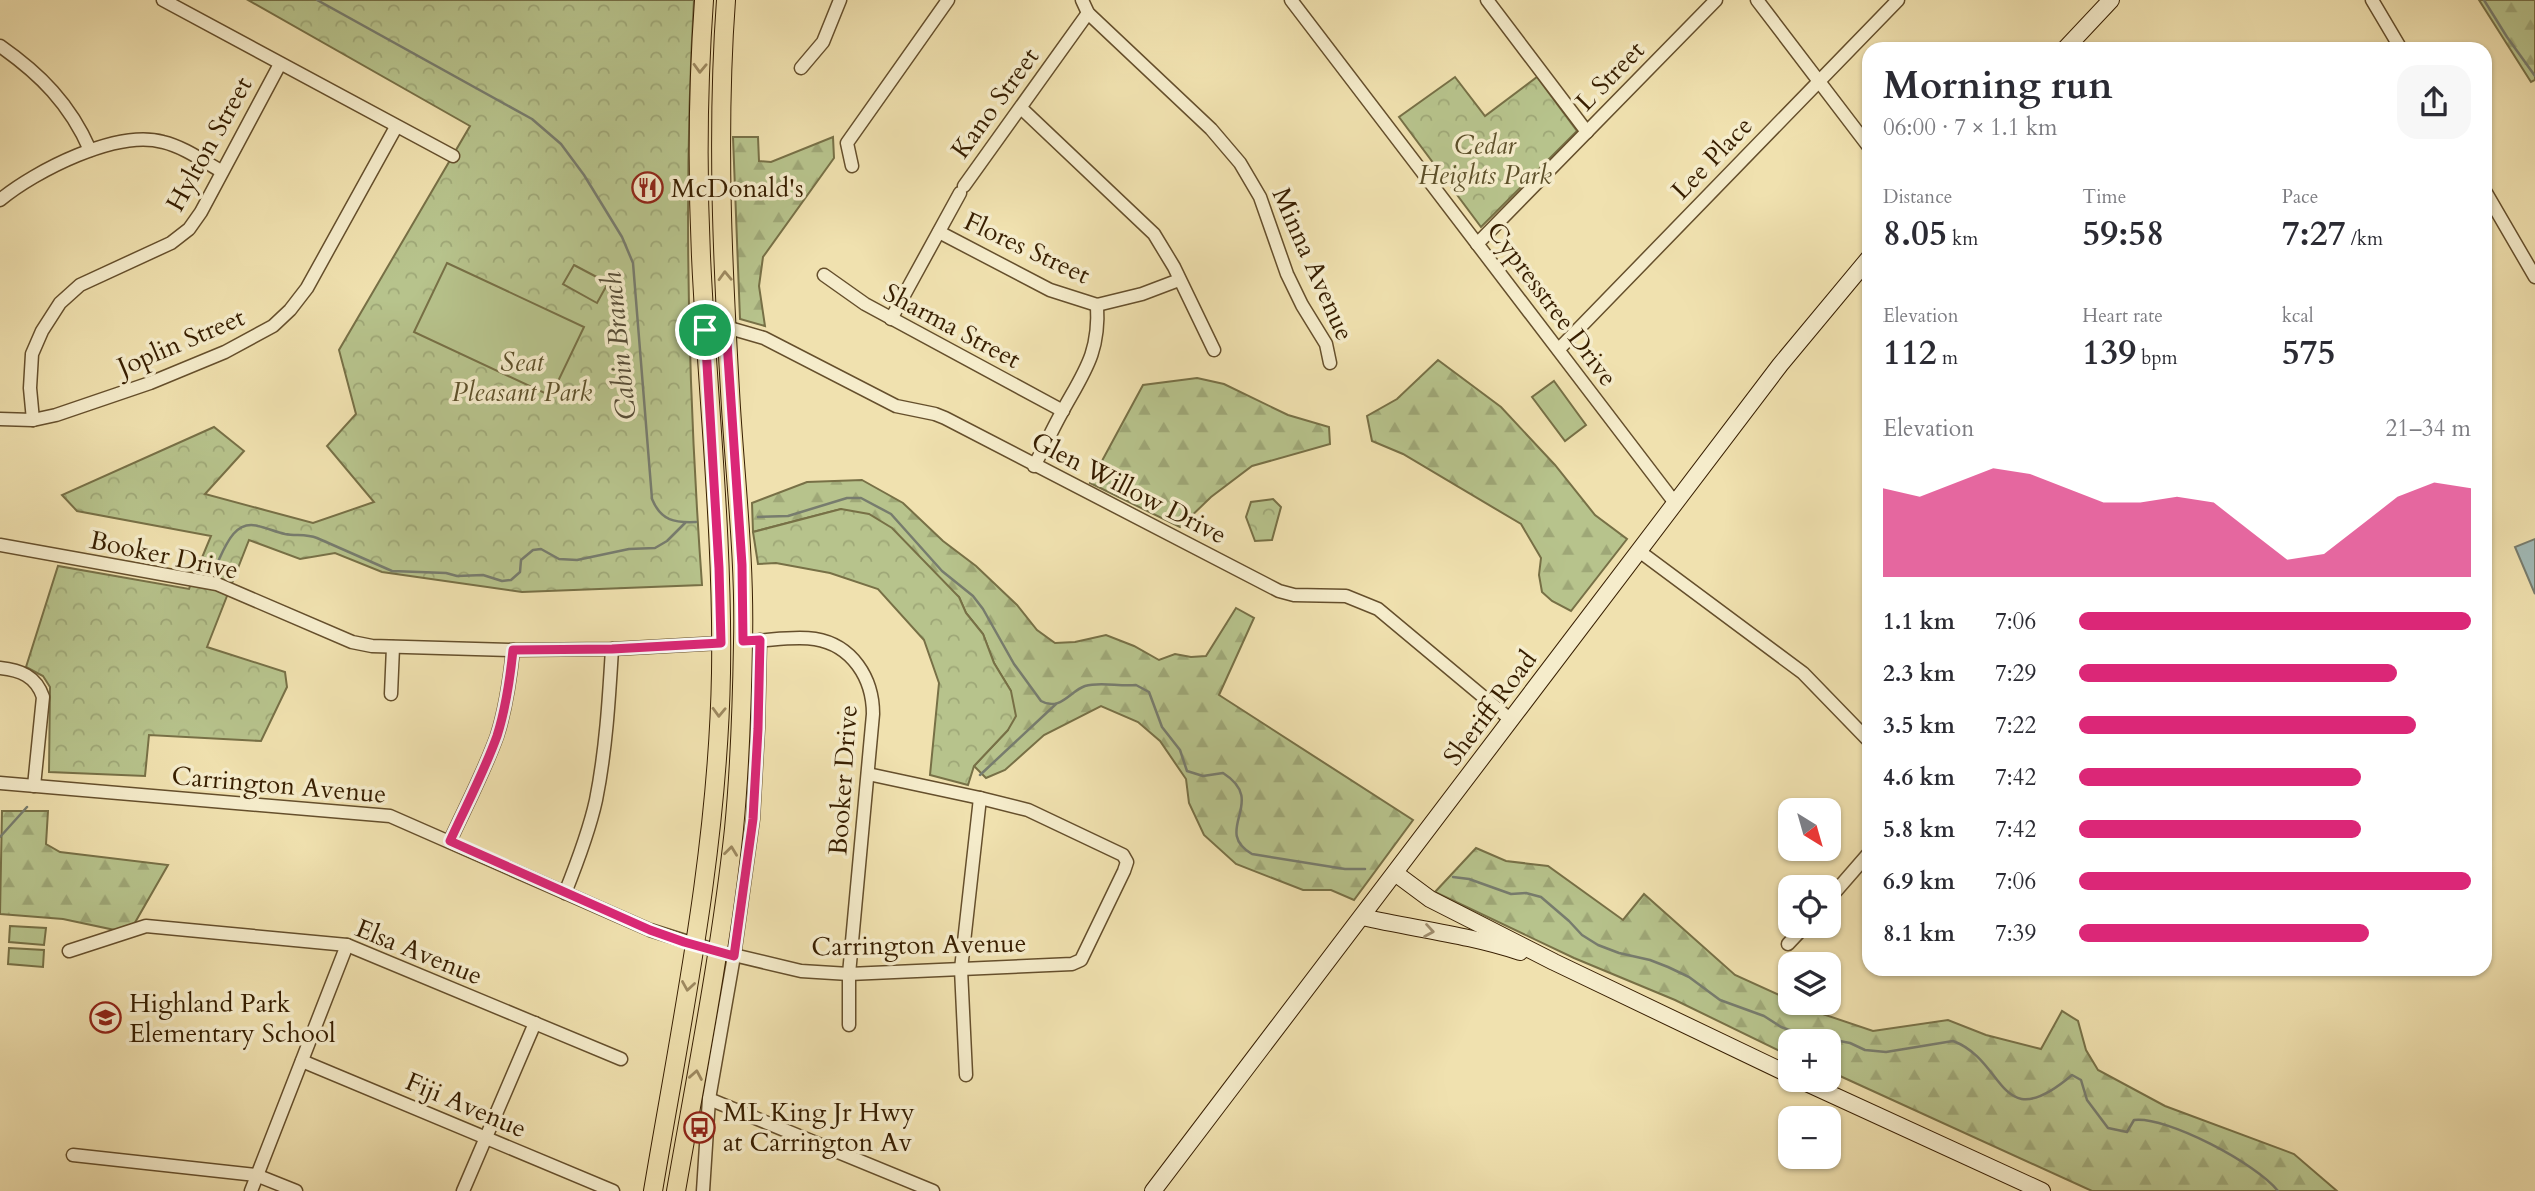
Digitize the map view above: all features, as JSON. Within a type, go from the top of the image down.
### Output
[{"type":"main road","points":[[653,1191],[695,945],[715,789],[721,643],[698,159],[704,0]]},
{"type":"main road","points":[[677,1191],[726,954],[738,760],[752,641],[742,565],[726,327],[721,116],[726,0]]},
{"type":"main road","points":[[2072,42],[2111,0]]},
{"type":"main road","name":"Sheriff Road","points":[[1153,1191],[1675,503],[1812,325],[1862,266]]},
{"type":"main road","points":[[715,498],[722,509],[727,527],[732,624],[736,634],[752,641]]},
{"type":"main road","points":[[721,643],[727,644],[734,651],[732,738],[734,754],[738,760]]},
{"type":"main road","points":[[1395,873],[1430,899],[1778,1069]]},
{"type":"main road","points":[[1362,917],[1480,940],[1554,962]]},
{"type":"main road","points":[[1826,1092],[2042,1191]]},
{"type":"street","points":[[163,0],[453,156]]},
{"type":"street","points":[[801,68],[822,42],[840,0]]},
{"type":"street","points":[[852,166],[847,143],[948,0]]},
{"type":"street","name":"Minna Avenue","points":[[1083,0],[1088,13],[1211,129],[1240,163],[1261,197],[1287,274],[1326,344],[1330,363]]},
{"type":"street","name":"Cypresstree Drive","points":[[1291,0],[1675,503]]},
{"type":"street","name":"L Street","points":[[1477,244],[1716,0]]},
{"type":"street","points":[[1757,0],[1862,138]]},
{"type":"street","name":"Lee Place","points":[[1559,349],[1898,0]]},
{"type":"street","points":[[2372,0],[2397,42]]},
{"type":"street","points":[[1495,3],[1587,132]]},
{"type":"street","name":"Kano Street","points":[[891,319],[962,190],[1088,13]]},
{"type":"street","points":[[0,46],[50,86],[72,115],[90,150]]},
{"type":"street","name":"Hylton Street","points":[[33,419],[30,388],[32,354],[55,310],[80,285],[171,243],[189,229],[201,212],[280,64]]},
{"type":"street","points":[[1021,108],[1150,230],[1164,249],[1214,350]]},
{"type":"street","name":"Joplin Street","points":[[0,419],[33,419],[56,415],[149,383],[243,344],[273,326],[307,289],[396,127]]},
{"type":"street","points":[[0,200],[32,178],[90,150],[121,142],[157,141],[172,145],[221,171]]},
{"type":"street","points":[[2492,203],[2535,277]]},
{"type":"street","name":"Flores Street","points":[[939,232],[1050,289],[1097,305]]},
{"type":"street","name":"Sharma Street","points":[[824,275],[854,298],[1063,411]]},
{"type":"street","points":[[1034,466],[1079,384],[1095,348],[1098,334],[1097,305],[1142,295],[1179,280]]},
{"type":"street","name":"Glen Willow Drive","points":[[705,330],[726,327],[764,338],[896,406],[945,418],[1273,589],[1293,594],[1338,595],[1366,602],[1391,619],[1511,720]]},
{"type":"street","name":"Booker Drive","points":[[0,545],[217,584],[352,642],[393,647],[513,650],[612,649],[721,643]]},
{"type":"street","points":[[1639,551],[1803,673],[1862,734]]},
{"type":"street","name":"Booker Drive","points":[[752,641],[797,638],[824,641],[847,653],[870,684],[873,700],[849,974],[849,1025]]},
{"type":"street","points":[[704,1191],[709,1099],[726,954],[753,819],[758,729],[752,641]]},
{"type":"street","points":[[391,694],[393,647]]},
{"type":"street","points":[[565,893],[585,840],[595,802],[605,740],[612,649]]},
{"type":"street","points":[[450,841],[482,775],[497,735],[506,703],[513,650]]},
{"type":"street","points":[[0,668],[26,674],[43,697],[34,786]]},
{"type":"street","points":[[868,774],[981,798],[961,969],[966,1075]]},
{"type":"street","name":"Carrington Avenue","points":[[0,783],[390,816],[650,930],[726,954],[801,971],[849,974],[1080,962],[1124,871],[1126,860],[1118,851],[1028,810],[981,798]]},
{"type":"street","points":[[1841,885],[1862,861]]},
{"type":"street","name":"Elsa Avenue","points":[[69,951],[146,926],[347,945],[621,1059]]},
{"type":"street","points":[[1788,944],[1794,938]]},
{"type":"street","points":[[251,1191],[347,945]]},
{"type":"street","points":[[463,1191],[535,1023]]},
{"type":"street","name":"Fiji Avenue","points":[[302,1062],[614,1191]]},
{"type":"street","points":[[709,1099],[933,1191]]},
{"type":"street","points":[[73,1155],[257,1175],[296,1191]]},
{"type":"green space","name":"Seat Pleasant Park","points":[[248,0],[694,0],[688,219],[690,366],[702,585],[522,592],[382,572],[335,553],[300,559],[249,540],[207,647],[285,672],[287,687],[261,741],[149,735],[145,776],[49,772],[50,687],[43,676],[26,667],[58,566],[189,589],[211,536],[77,511],[62,495],[214,427],[244,451],[205,494],[313,523],[374,502],[327,446],[356,414],[339,350],[470,126]]},
{"type":"green space","points":[[2479,0],[2535,0],[2535,80],[2531,82]]},
{"type":"green space","name":"Cedar Heights Park","points":[[1455,77],[1485,116],[1537,77],[1577,131],[1481,227],[1399,117]]},
{"type":"green space","points":[[733,137],[758,137],[759,161],[771,162],[833,137],[834,158],[763,257],[759,286],[765,326],[740,319]]},
{"type":"green space","points":[[447,263],[584,327],[551,396],[414,332]]},
{"type":"green space","points":[[574,265],[608,283],[597,303],[563,284]]},
{"type":"green space","points":[[1438,360],[1501,407],[1555,465],[1595,515],[1627,539],[1571,611],[1542,592],[1539,575],[1541,558],[1521,524],[1403,454],[1372,441],[1367,416],[1397,399]]},
{"type":"green space","points":[[1197,378],[1224,384],[1288,415],[1329,427],[1330,444],[1252,466],[1211,497],[1180,527],[1090,483],[1143,385]]},
{"type":"green space","points":[[1554,381],[1586,425],[1565,441],[1532,397]]},
{"type":"green space","points":[[862,480],[903,503],[943,541],[976,566],[1017,605],[1037,630],[1055,643],[1075,642],[1106,635],[1159,660],[1175,654],[1206,656],[1236,608],[1254,618],[1219,695],[1413,820],[1354,900],[1331,890],[1303,890],[1236,864],[1204,835],[1189,803],[1186,779],[1160,741],[1138,722],[1101,706],[1044,735],[1005,770],[986,778],[974,766],[1008,730],[1011,691],[994,663],[983,634],[966,613],[959,597],[841,509],[753,532],[752,503],[807,482]]},
{"type":"green space","points":[[1273,499],[1281,507],[1272,540],[1255,541],[1246,517],[1251,502]]},
{"type":"green space","points":[[841,509],[869,514],[892,528],[959,597],[966,613],[983,634],[994,663],[1011,691],[1016,716],[1008,730],[974,766],[968,785],[930,775],[939,683],[924,640],[878,589],[830,573],[776,563],[758,564],[753,532]]},
{"type":"green space","points":[[2,811],[48,811],[46,844],[60,852],[168,865],[129,933],[63,919],[0,914]]},
{"type":"green space","points":[[1476,848],[1506,861],[1548,866],[1623,920],[1644,894],[1735,975],[1778,995],[1778,1015],[1826,1015],[1873,1031],[1948,1020],[1986,1035],[2041,1049],[2062,1011],[2078,1021],[2086,1050],[2098,1070],[2165,1106],[2294,1154],[2337,1191],[2092,1191],[1841,1076],[1841,1029],[1778,1029],[1778,1050],[1675,1000],[1574,958],[1435,892]]},
{"type":"green space","points":[[10,926],[46,928],[44,945],[9,942]]},
{"type":"green space","points":[[9,948],[44,950],[43,967],[8,964]]},
{"type":"water","points":[[2535,539],[2535,594],[2515,547]]},
{"type":"waterway","name":"Cabin Branch","points":[[317,0],[532,119],[561,144],[584,175],[622,237],[633,263],[652,499],[664,516],[682,522],[696,522]]},
{"type":"waterway","points":[[2484,0],[2535,76]]},
{"type":"waterway","name":"Cabin Branch","points":[[758,517],[788,516],[847,498],[861,498],[891,514],[942,571],[973,596],[1014,664],[1041,701],[1054,704],[1085,686],[1136,685],[1149,692],[1162,727],[1180,750],[1187,771],[1203,776],[1223,773],[1236,784],[1242,805],[1237,835],[1241,845],[1252,854],[1345,869],[1365,869]]},
{"type":"waterway","points":[[215,568],[230,538],[236,531],[249,525],[317,538],[392,571],[446,573],[457,576],[483,575],[502,581],[511,580],[520,572],[521,560],[533,550],[541,549],[559,559],[577,560],[629,549],[655,548],[667,541],[685,523]]},
{"type":"waterway","points":[[980,775],[1056,704]]},
{"type":"waterway","points":[[0,837],[27,807]]},
{"type":"waterway","name":"Cabin Branch","points":[[1453,877],[1469,879],[1511,894],[1526,893],[1541,897],[1582,935],[1598,945],[1668,967],[1689,977],[1720,1000],[1764,1016],[1781,1027],[1798,1033],[1850,1043],[1865,1050],[1886,1052],[1953,1041],[1971,1051],[2005,1089],[2016,1097],[2030,1099],[2048,1092],[2072,1075],[2081,1080],[2087,1100],[2108,1128],[2127,1132],[2134,1120],[2149,1121],[2189,1134],[2251,1168],[2278,1191]]},
{"type":"place","name":"McDonald's","points":[[648,188]]},
{"type":"place","name":"Highland Park Elementary School","points":[[106,1018]]},
{"type":"place","name":"ML King Jr Hwy at Carrington Av","points":[[700,1127]]},
{"type":"route","points":[[726,327],[742,565],[743,641],[760,640],[753,819],[734,956],[650,930],[450,841],[482,775],[497,735],[506,703],[513,650],[612,649],[721,643],[705,330],[726,327]]}]
